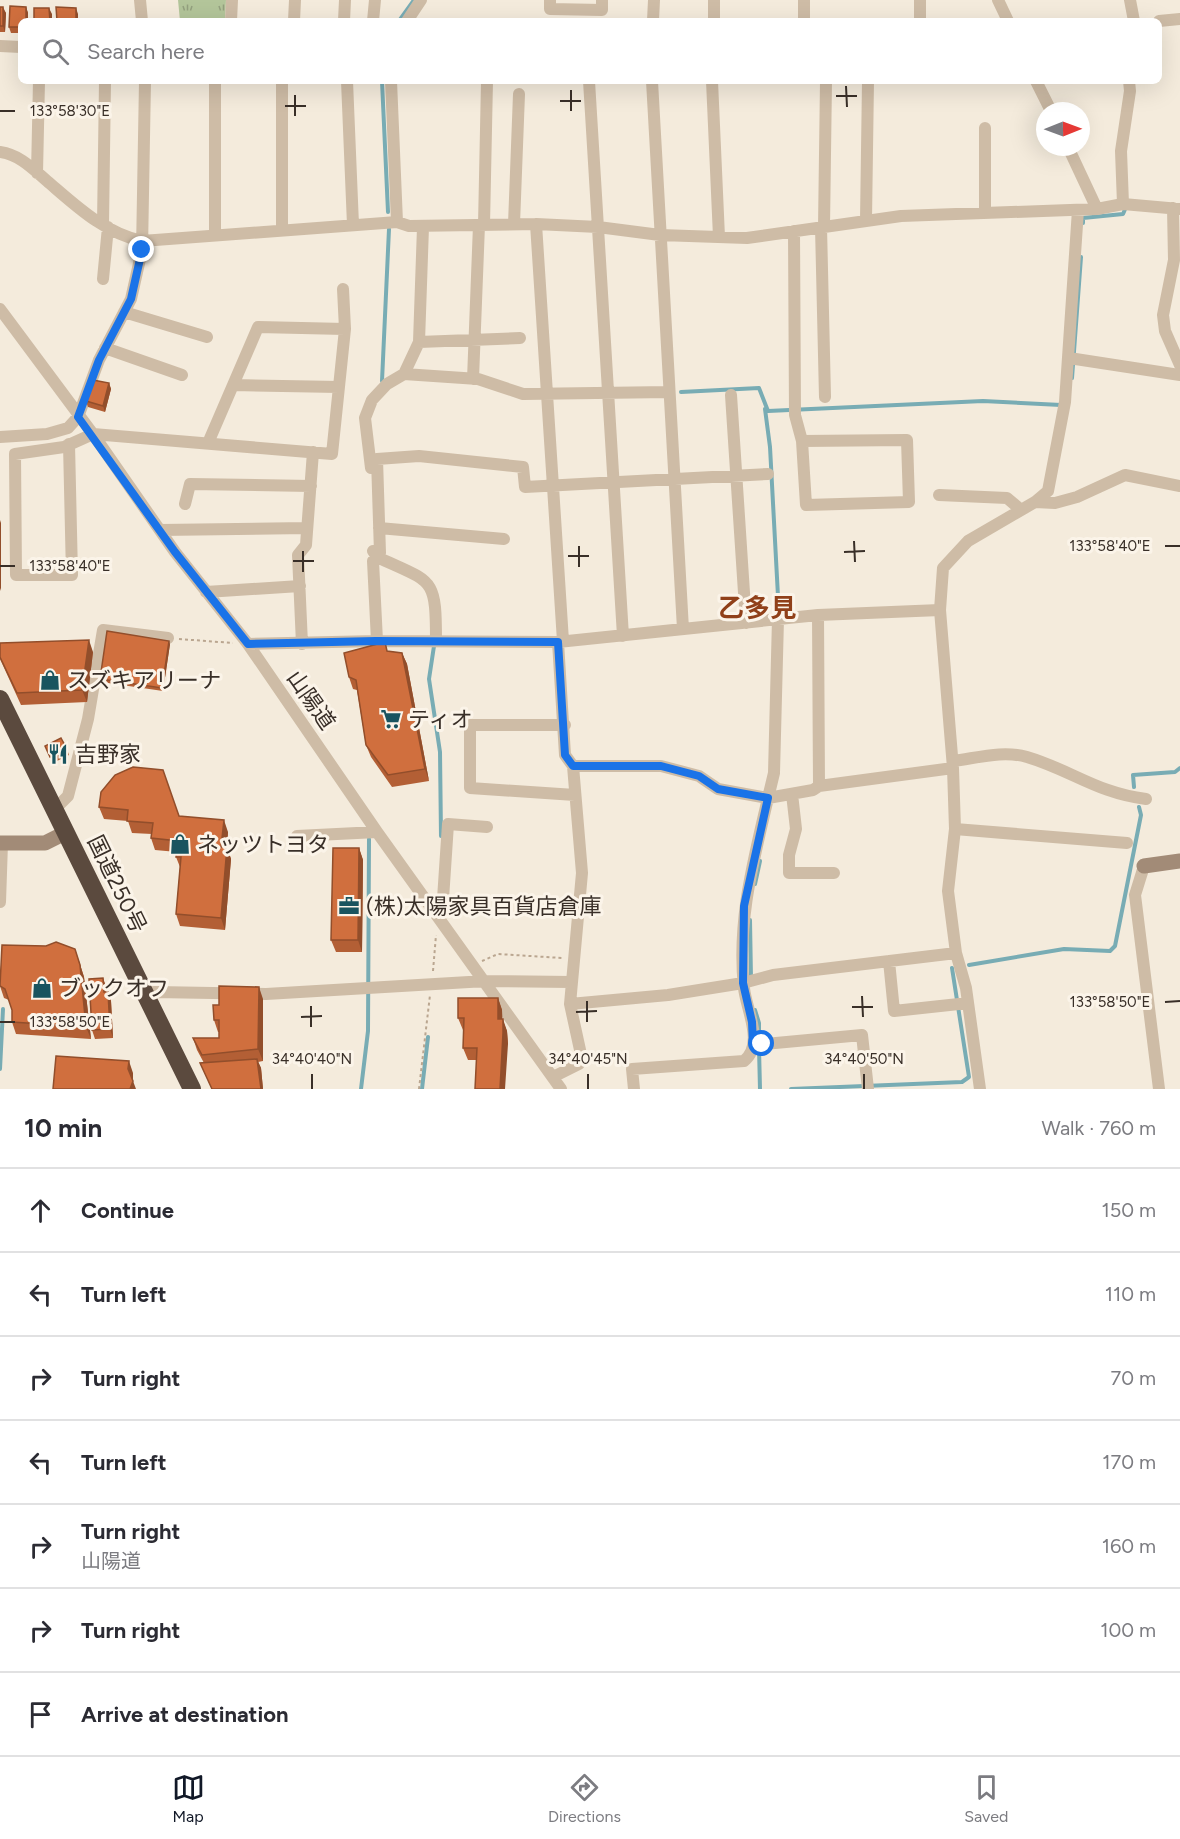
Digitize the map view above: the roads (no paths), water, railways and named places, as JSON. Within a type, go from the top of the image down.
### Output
[{"type":"highway","name":"国道250号","points":[[0,699],[192,1089]]},
{"type":"street","points":[[140,0],[142,18]]},
{"type":"street","points":[[231,18],[232,0]]},
{"type":"street","points":[[294,18],[295,0]]},
{"type":"street","points":[[344,18],[345,0]]},
{"type":"street","points":[[373,18],[375,0]]},
{"type":"street","points":[[409,18],[421,0]]},
{"type":"street","points":[[550,0],[550,9],[602,10],[602,0]]},
{"type":"street","points":[[653,18],[654,0]]},
{"type":"street","points":[[714,0],[714,18]]},
{"type":"street","points":[[804,0],[804,18]]},
{"type":"street","points":[[920,0],[920,18]]},
{"type":"street","points":[[998,0],[1007,18]]},
{"type":"street","points":[[1130,0],[1133,18]]},
{"type":"street","points":[[1162,21],[1180,19]]},
{"type":"street","points":[[0,46],[18,47]]},
{"type":"street","points":[[37,173],[39,84]]},
{"type":"street","points":[[104,279],[105,84]]},
{"type":"street","points":[[0,436],[47,434],[68,428],[78,417],[105,348],[131,299],[142,241],[145,84]]},
{"type":"street","points":[[215,84],[215,235]]},
{"type":"street","points":[[282,84],[282,230]]},
{"type":"street","points":[[347,84],[353,225]]},
{"type":"street","points":[[391,84],[398,222]]},
{"type":"street","points":[[473,379],[487,84]]},
{"type":"street","points":[[589,84],[623,636]]},
{"type":"street","points":[[652,84],[683,629]]},
{"type":"street","points":[[712,84],[719,237]]},
{"type":"street","points":[[825,397],[822,227],[826,84]]},
{"type":"street","points":[[866,220],[868,84]]},
{"type":"street","points":[[1038,84],[1046,102]]},
{"type":"street","points":[[1126,204],[1121,151],[1129,84]]},
{"type":"street","points":[[514,224],[519,94]]},
{"type":"street","points":[[985,128],[986,213]]},
{"type":"street","points":[[0,152],[16,154],[89,217],[129,238],[142,241],[398,222],[423,227],[514,224],[598,226],[660,235],[747,238],[866,220],[1097,209],[1126,204],[1177,209],[1174,260],[1163,315],[1165,331],[1180,365]]},
{"type":"street","points":[[1072,156],[1097,209]]},
{"type":"street","points":[[980,1089],[961,1003],[948,891],[955,829],[953,765],[940,610],[943,568],[968,541],[1035,502],[1048,491],[1056,459],[1072,358],[1078,210]]},
{"type":"street","points":[[536,224],[553,486],[565,755],[573,766],[582,892],[570,1005],[582,1059],[579,1064],[552,1077]]},
{"type":"street","points":[[404,374],[418,342],[423,227]]},
{"type":"street","points":[[794,231],[795,410],[802,441],[806,505],[909,502],[907,440],[802,441]]},
{"type":"street","points":[[69,444],[72,575],[16,575],[15,453],[43,451],[93,434],[332,454],[345,328],[343,289]]},
{"type":"street","name":"山陽道","points":[[0,309],[78,417],[93,434],[160,530],[248,644],[377,832],[486,981],[561,1089]]},
{"type":"street","points":[[124,312],[207,337]]},
{"type":"street","points":[[208,443],[258,327],[345,328]]},
{"type":"street","points":[[418,342],[520,338]]},
{"type":"street","points":[[105,348],[182,375]]},
{"type":"street","points":[[1072,358],[1180,375]]},
{"type":"street","points":[[435,641],[436,610],[431,587],[423,579],[373,554],[371,456],[364,418],[372,400],[387,384],[404,374],[473,379],[490,383],[507,391],[547,396],[669,392]]},
{"type":"street","points":[[233,385],[339,387]]},
{"type":"street","points":[[731,395],[746,623]]},
{"type":"street","points":[[302,644],[298,555],[306,545],[313,452]]},
{"type":"street","points":[[376,641],[373,561],[380,553],[377,459],[419,456],[523,467],[525,487],[768,474]]},
{"type":"street","points":[[1035,502],[1055,503],[1077,497],[1125,475],[1180,486]]},
{"type":"street","points":[[185,504],[190,484],[310,486]]},
{"type":"street","points":[[939,495],[1006,498],[1020,509]]},
{"type":"street","points":[[160,530],[308,528]]},
{"type":"street","points":[[379,528],[504,539]]},
{"type":"street","points":[[206,591],[300,586]]},
{"type":"street","points":[[248,644],[560,641],[818,615],[940,610]]},
{"type":"street","points":[[818,615],[819,786]]},
{"type":"street","points":[[634,1089],[632,1069],[744,1061],[757,1045],[752,1022],[744,906],[774,773],[778,620]]},
{"type":"street","points":[[54,810],[68,796],[88,719],[103,630],[168,638]]},
{"type":"street","points":[[565,725],[470,726],[470,788],[575,795]]},
{"type":"street","points":[[573,766],[661,766],[699,776],[718,789],[768,798],[819,786],[953,765],[1005,754],[1027,757],[1102,790],[1146,799]]},
{"type":"street","points":[[792,794],[796,829],[789,855],[789,873],[834,873]]},
{"type":"street","points":[[436,912],[443,899],[448,824],[487,826]]},
{"type":"street","points":[[955,829],[1127,843]]},
{"type":"street","points":[[297,836],[377,832]]},
{"type":"street","points":[[0,902],[1,843],[45,843],[65,833]]},
{"type":"street","points":[[1159,1089],[1135,895],[1144,866],[1180,861]]},
{"type":"street","points":[[570,1005],[668,995],[773,975],[956,953]]},
{"type":"street","points":[[889,961],[894,1011],[961,1003]]},
{"type":"street","points":[[145,994],[155,992],[266,994],[486,981],[571,981]]},
{"type":"street","points":[[757,1045],[862,1035],[868,1084]]},
{"type":"waterway","points":[[401,18],[414,0]]},
{"type":"waterway","points":[[382,84],[388,212]]},
{"type":"waterway","points":[[1083,223],[1083,218],[1123,214],[1126,207]]},
{"type":"waterway","points":[[382,381],[389,229]]},
{"type":"waterway","points":[[1072,378],[1081,257]]},
{"type":"waterway","points":[[681,392],[759,388],[768,411],[983,401],[1061,405]]},
{"type":"waterway","points":[[765,409],[770,447],[779,615]]},
{"type":"waterway","points":[[434,646],[429,679],[440,752],[441,836]]},
{"type":"waterway","points":[[1134,787],[1133,775],[1175,772],[1180,768]]},
{"type":"waterway","points":[[969,965],[1064,949],[1110,951],[1115,946],[1141,815],[1139,807]]},
{"type":"waterway","points":[[361,1089],[368,1031],[369,839]]},
{"type":"waterway","points":[[755,884],[760,861]]},
{"type":"waterway","points":[[750,920],[751,979]]},
{"type":"waterway","points":[[791,1089],[962,1082],[969,1077],[952,968]]},
{"type":"waterway","points":[[0,1069],[3,1009]]},
{"type":"waterway","points":[[755,1010],[759,1023],[759,1034]]},
{"type":"waterway","points":[[422,1089],[428,1037]]},
{"type":"waterway","points":[[759,1048],[760,1089]]},
{"type":"place","name":"スズキアリーナ","points":[[50,680]]},
{"type":"place","name":"ティオ","points":[[391,719]]},
{"type":"place","name":"吉野家","points":[[58,754]]},
{"type":"place","name":"ネッツトヨタ","points":[[180,844]]},
{"type":"place","name":"(株)太陽家具百貨店倉庫","points":[[349,906]]},
{"type":"place","name":"ブックオフ","points":[[42,988]]},
{"type":"district","name":"乙多見","points":[[757,608]]}]
